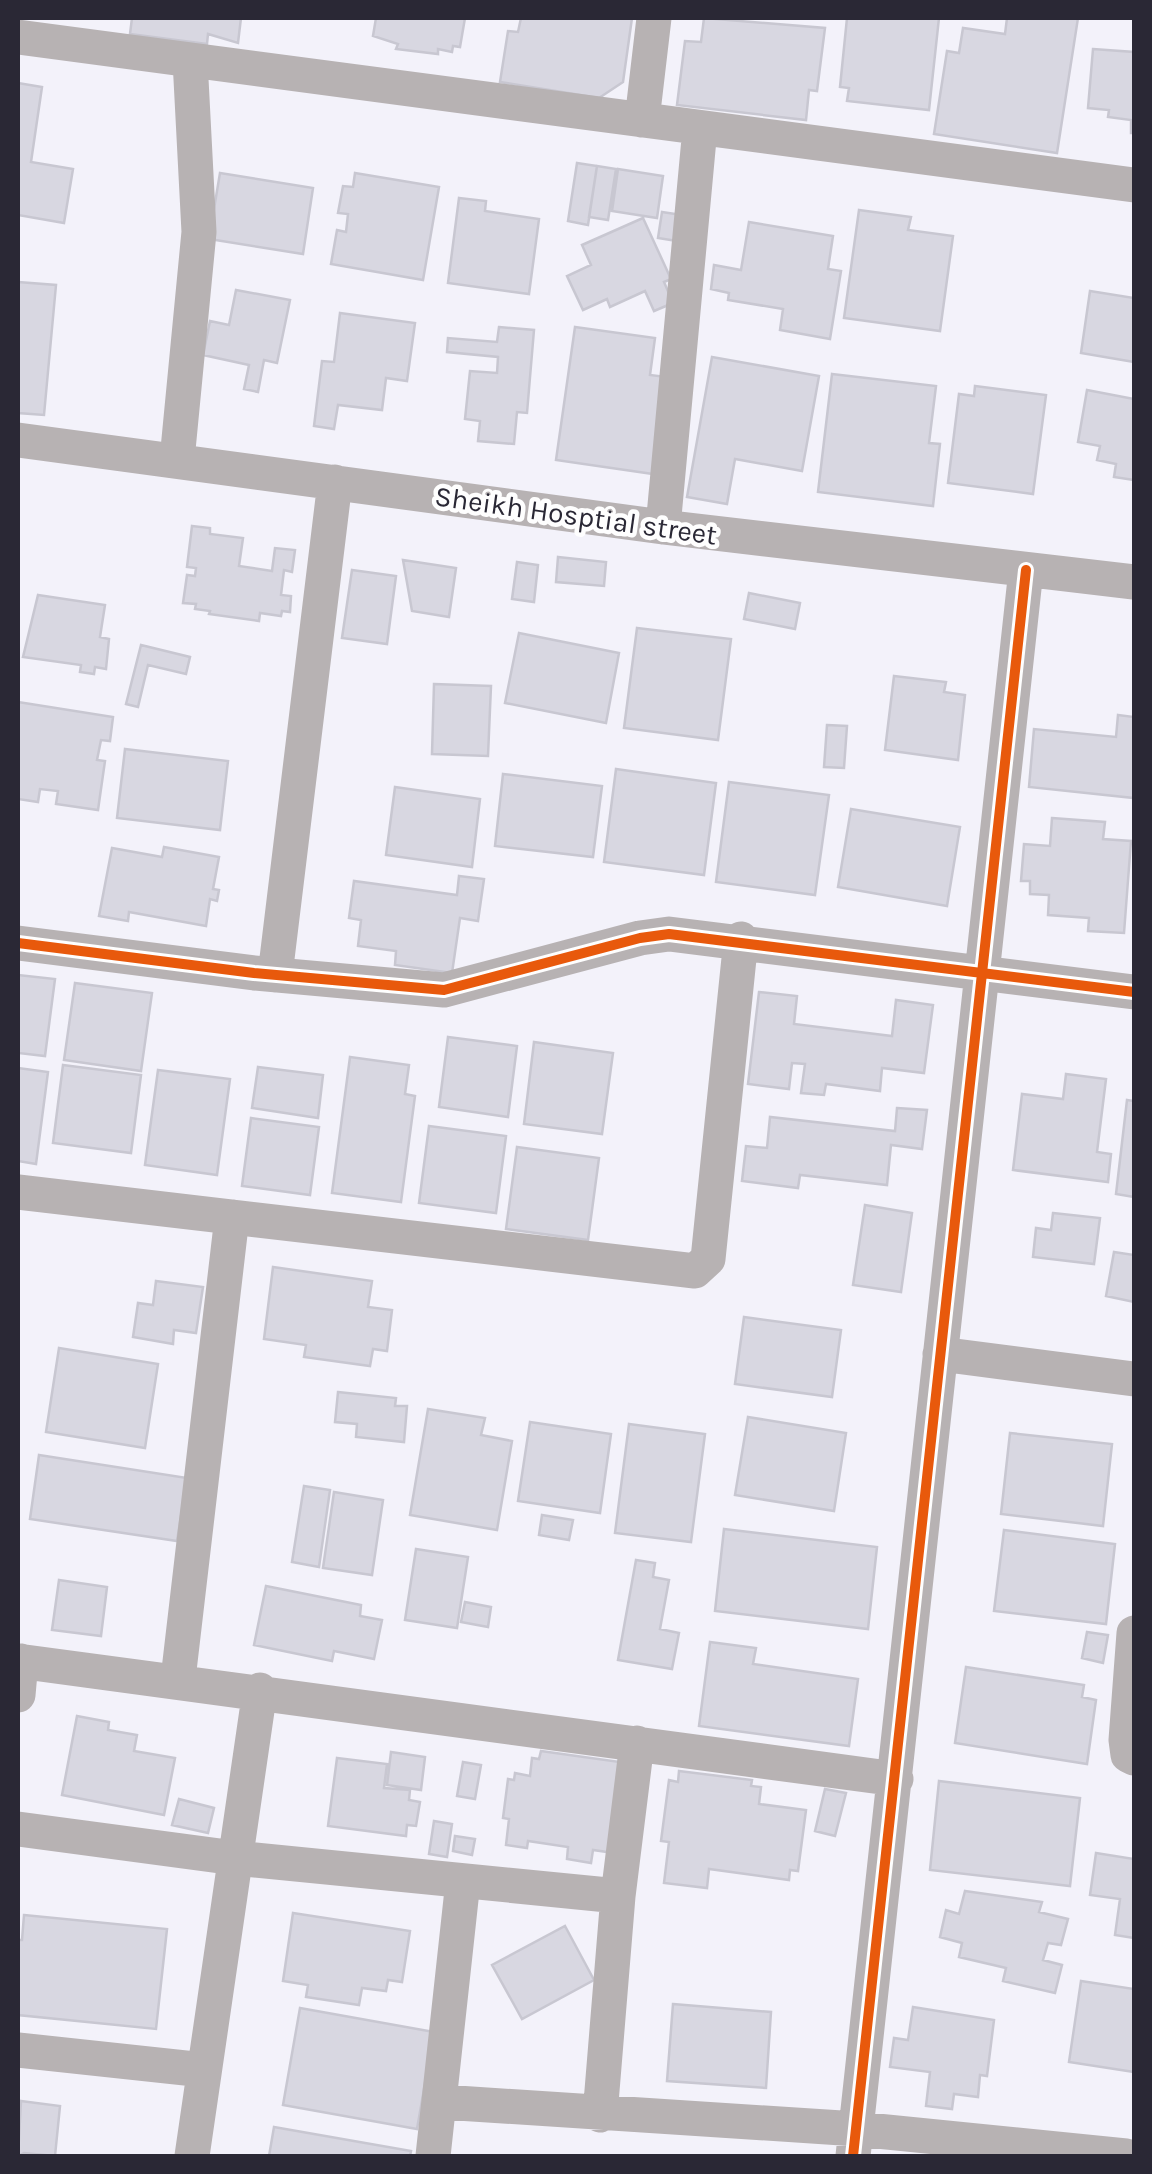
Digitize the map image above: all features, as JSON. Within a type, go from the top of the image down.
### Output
[{"type":"street","points":[[642,120],[654,18]]},
{"type":"street","points":[[18,37],[1134,185]]},
{"type":"street","points":[[176,460],[199,232],[190,60]]},
{"type":"street","points":[[663,528],[700,128]]},
{"type":"street","name":"Sheikh Hosptial street","points":[[18,440],[663,528],[1134,582]]},
{"type":"street","points":[[275,975],[335,482]]},
{"type":"street","points":[[855,2143],[1026,570]]},
{"type":"street","points":[[18,943],[275,975],[444,990],[640,938],[669,934],[1134,992]]},
{"type":"street","points":[[18,1192],[695,1271],[704,1267],[741,940]]},
{"type":"street","points":[[178,1679],[232,1217]]},
{"type":"street","points":[[940,1354],[1134,1379]]},
{"type":"street","points":[[1134,1633],[1126,1740],[1128,1756],[1134,1758]]},
{"type":"street","points":[[19,1672],[178,1679],[896,1779]]},
{"type":"street","points":[[192,2156],[260,1690]]},
{"type":"street","points":[[600,2115],[618,1896],[637,1743]]},
{"type":"street","points":[[18,1829],[235,1858],[618,1896]]},
{"type":"street","points":[[433,2156],[442,2102],[463,1881]]},
{"type":"street","points":[[18,2050],[204,2070]]},
{"type":"street","points":[[442,2102],[855,2143],[1126,2156]]},
{"type":"building","points":[[132,18],[241,18],[238,43],[208,34],[207,44],[130,34]]},
{"type":"building","points":[[376,18],[465,18],[460,47],[453,46],[452,52],[438,49],[438,54],[396,49],[398,44],[373,36]]},
{"type":"building","points":[[521,18],[632,18],[623,82],[599,98],[500,82],[508,31],[518,32]]},
{"type":"building","points":[[704,18],[825,28],[817,91],[809,90],[806,120],[677,105],[685,41],[701,42]]},
{"type":"building","points":[[847,18],[939,18],[929,110],[847,101],[849,88],[840,87]]},
{"type":"building","points":[[1007,18],[1078,18],[1057,153],[934,134],[947,51],[959,53],[963,28],[1005,34]]},
{"type":"building","points":[[1093,49],[1134,52],[1134,133],[1131,120],[1108,117],[1109,110],[1088,108]]},
{"type":"building","points":[[18,83],[42,87],[31,162],[73,169],[64,223],[18,215]]},
{"type":"building","points":[[577,163],[597,166],[588,225],[568,221]]},
{"type":"building","points":[[597,166],[616,169],[608,220],[589,217]]},
{"type":"building","points":[[618,169],[663,176],[657,218],[612,211]]},
{"type":"building","points":[[220,173],[313,188],[303,254],[209,239]]},
{"type":"building","points":[[355,173],[439,187],[423,280],[331,264],[337,230],[346,232],[348,214],[338,213],[343,186],[353,187]]},
{"type":"building","points":[[459,198],[486,201],[485,211],[539,219],[529,294],[448,283]]},
{"type":"building","points":[[859,210],[911,217],[908,230],[953,236],[940,331],[844,318]]},
{"type":"building","points":[[662,212],[682,215],[677,241],[658,238]]},
{"type":"building","points":[[643,218],[671,279],[664,282],[673,303],[654,311],[645,291],[610,307],[607,299],[583,310],[567,276],[591,265],[582,245]]},
{"type":"building","points":[[749,222],[833,236],[828,269],[841,271],[830,339],[780,330],[783,309],[728,300],[729,293],[711,289],[714,265],[741,270]]},
{"type":"building","points":[[18,282],[56,285],[44,415],[18,413]]},
{"type":"building","points":[[236,290],[290,300],[277,363],[264,360],[258,392],[244,389],[249,365],[203,355],[210,321],[229,325]]},
{"type":"building","points":[[1090,291],[1134,298],[1134,362],[1081,353]]},
{"type":"building","points":[[340,313],[415,323],[407,381],[386,378],[382,410],[338,405],[334,429],[314,426],[322,361],[334,362]]},
{"type":"building","points":[[499,327],[534,330],[527,413],[517,412],[514,444],[478,441],[480,421],[465,419],[470,371],[497,373],[498,357],[447,352],[448,338],[497,342]]},
{"type":"building","points":[[575,327],[655,338],[650,375],[674,378],[660,475],[556,460]]},
{"type":"building","points":[[712,357],[819,376],[802,471],[735,459],[727,504],[687,497]]},
{"type":"building","points":[[832,374],[936,386],[929,443],[940,444],[933,506],[818,492]]},
{"type":"building","points":[[975,386],[1046,395],[1033,494],[948,483],[959,394],[974,396]]},
{"type":"building","points":[[1087,390],[1134,399],[1134,480],[1114,477],[1116,464],[1097,460],[1100,446],[1078,442]]},
{"type":"building","points":[[192,526],[210,528],[210,534],[243,538],[239,566],[272,571],[275,548],[295,550],[292,572],[284,570],[281,595],[291,596],[290,612],[282,611],[281,616],[260,613],[259,621],[209,614],[210,611],[195,609],[196,604],[183,603],[187,575],[195,576],[196,568],[187,567]]},
{"type":"building","points":[[558,557],[606,562],[604,586],[556,582]]},
{"type":"building","points":[[403,560],[456,568],[449,617],[412,611]]},
{"type":"building","points":[[517,562],[538,565],[534,602],[512,599]]},
{"type":"building","points":[[352,570],[396,576],[387,644],[342,638]]},
{"type":"building","points":[[749,593],[800,603],[795,629],[744,619]]},
{"type":"building","points":[[38,595],[105,605],[100,637],[109,639],[106,669],[95,667],[94,674],[80,672],[81,665],[23,657]]},
{"type":"building","points":[[637,628],[731,639],[718,740],[624,728]]},
{"type":"building","points":[[519,633],[619,653],[606,723],[505,703]]},
{"type":"building","points":[[141,645],[190,657],[186,674],[148,665],[138,707],[126,704]]},
{"type":"building","points":[[894,676],[946,682],[944,692],[965,695],[958,760],[885,750]]},
{"type":"building","points":[[434,684],[491,686],[488,756],[432,754]]},
{"type":"building","points":[[18,702],[113,717],[110,741],[101,740],[97,760],[105,761],[98,810],[56,804],[58,791],[40,789],[38,802],[18,799]]},
{"type":"building","points":[[1118,715],[1134,717],[1134,798],[1029,787],[1034,729],[1116,737]]},
{"type":"building","points":[[827,725],[847,726],[844,768],[824,767]]},
{"type":"building","points":[[125,749],[228,761],[220,830],[117,818]]},
{"type":"building","points":[[616,769],[716,783],[704,875],[604,862]]},
{"type":"building","points":[[503,774],[602,786],[593,857],[495,846]]},
{"type":"building","points":[[729,782],[829,795],[815,895],[716,882]]},
{"type":"building","points":[[395,787],[480,799],[472,867],[386,855]]},
{"type":"building","points":[[851,809],[960,827],[947,906],[838,887]]},
{"type":"building","points":[[1052,818],[1105,822],[1103,839],[1131,841],[1124,933],[1088,931],[1089,918],[1048,915],[1049,895],[1030,894],[1030,881],[1021,881],[1024,844],[1050,846]]},
{"type":"building","points":[[164,847],[219,857],[213,889],[219,890],[217,901],[210,899],[206,926],[129,912],[128,921],[99,916],[112,848],[162,857]]},
{"type":"building","points":[[459,876],[484,879],[478,921],[460,918],[452,973],[395,965],[396,951],[358,946],[361,920],[349,918],[354,881],[457,895]]},
{"type":"building","points":[[18,975],[55,979],[45,1056],[18,1053]]},
{"type":"building","points":[[75,983],[152,993],[141,1071],[64,1060]]},
{"type":"building","points":[[759,992],[797,996],[794,1024],[892,1036],[896,1000],[933,1005],[924,1073],[882,1068],[880,1091],[826,1084],[824,1095],[801,1093],[805,1064],[792,1063],[789,1089],[748,1084]]},
{"type":"building","points":[[448,1037],[517,1046],[508,1117],[439,1107]]},
{"type":"building","points":[[534,1042],[613,1053],[602,1134],[524,1124]]},
{"type":"building","points":[[350,1057],[409,1065],[405,1094],[415,1096],[401,1202],[332,1193]]},
{"type":"building","points":[[63,1065],[141,1075],[131,1153],[53,1143]]},
{"type":"building","points":[[258,1067],[323,1075],[318,1118],[252,1108]]},
{"type":"building","points":[[18,1068],[48,1072],[36,1164],[18,1161]]},
{"type":"building","points":[[158,1070],[230,1079],[217,1175],[145,1165]]},
{"type":"building","points":[[1066,1074],[1106,1079],[1097,1152],[1111,1154],[1108,1182],[1013,1170],[1022,1094],[1063,1099]]},
{"type":"building","points":[[1127,1100],[1134,1101],[1134,1197],[1116,1194]]},
{"type":"building","points":[[897,1108],[927,1110],[922,1149],[891,1145],[887,1185],[800,1175],[798,1188],[742,1181],[746,1146],[767,1148],[770,1117],[895,1131]]},
{"type":"building","points":[[251,1118],[319,1127],[310,1195],[242,1186]]},
{"type":"building","points":[[429,1126],[506,1136],[496,1213],[419,1203]]},
{"type":"building","points":[[517,1147],[599,1158],[588,1240],[506,1229]]},
{"type":"building","points":[[865,1205],[912,1213],[901,1292],[853,1285]]},
{"type":"building","points":[[1053,1213],[1100,1218],[1094,1264],[1033,1257],[1036,1228],[1051,1230]]},
{"type":"building","points":[[1114,1252],[1134,1255],[1134,1302],[1106,1296]]},
{"type":"building","points":[[273,1267],[372,1281],[368,1307],[392,1310],[387,1351],[373,1349],[370,1366],[304,1357],[306,1345],[264,1339]]},
{"type":"building","points":[[156,1281],[203,1287],[196,1333],[174,1330],[173,1344],[133,1337],[138,1303],[153,1305]]},
{"type":"building","points":[[744,1317],[841,1330],[832,1397],[735,1384]]},
{"type":"building","points":[[59,1348],[158,1364],[145,1448],[46,1432]]},
{"type":"building","points":[[338,1392],[396,1398],[395,1406],[407,1406],[404,1442],[356,1437],[357,1424],[335,1422]]},
{"type":"building","points":[[428,1409],[485,1418],[481,1435],[512,1441],[497,1530],[410,1515]]},
{"type":"building","points":[[748,1417],[846,1433],[834,1511],[735,1495]]},
{"type":"building","points":[[530,1422],[611,1434],[600,1513],[518,1501]]},
{"type":"building","points":[[629,1424],[705,1434],[691,1542],[615,1533]]},
{"type":"building","points":[[1010,1433],[1112,1444],[1103,1526],[1001,1514]]},
{"type":"building","points":[[39,1455],[187,1478],[177,1541],[30,1519]]},
{"type":"building","points":[[304,1486],[330,1490],[319,1567],[292,1562]]},
{"type":"building","points":[[334,1492],[383,1500],[372,1575],[323,1568]]},
{"type":"building","points":[[542,1515],[573,1520],[569,1540],[539,1535]]},
{"type":"building","points":[[724,1529],[877,1547],[868,1629],[715,1611]]},
{"type":"building","points":[[1004,1530],[1115,1544],[1106,1624],[994,1611]]},
{"type":"building","points":[[416,1549],[468,1557],[457,1628],[405,1620]]},
{"type":"building","points":[[636,1560],[655,1563],[653,1577],[669,1580],[660,1629],[679,1633],[672,1669],[618,1660]]},
{"type":"building","points":[[59,1580],[107,1587],[101,1636],[52,1630]]},
{"type":"building","points":[[266,1586],[361,1605],[360,1616],[382,1620],[374,1659],[334,1651],[332,1661],[254,1645]]},
{"type":"building","points":[[465,1602],[491,1607],[488,1627],[461,1622]]},
{"type":"building","points":[[1087,1632],[1108,1635],[1103,1663],[1082,1658]]},
{"type":"building","points":[[710,1642],[756,1648],[753,1664],[858,1679],[849,1746],[699,1726]]},
{"type":"building","points":[[966,1667],[1084,1685],[1082,1697],[1096,1700],[1087,1764],[955,1743]]},
{"type":"building","points":[[77,1716],[109,1722],[108,1730],[137,1735],[134,1751],[175,1758],[164,1815],[62,1795]]},
{"type":"building","points":[[541,1751],[627,1763],[614,1853],[593,1850],[591,1863],[567,1859],[568,1847],[528,1841],[527,1848],[506,1845],[509,1819],[503,1818],[508,1779],[514,1780],[515,1773],[530,1776],[532,1758],[539,1759]]},
{"type":"building","points":[[391,1752],[425,1757],[421,1790],[387,1785]]},
{"type":"building","points":[[337,1758],[387,1764],[384,1788],[410,1790],[409,1800],[420,1802],[416,1826],[407,1825],[406,1836],[328,1826]]},
{"type":"building","points":[[463,1762],[481,1765],[475,1799],[457,1796]]},
{"type":"building","points":[[679,1771],[752,1780],[751,1786],[761,1787],[759,1804],[806,1810],[798,1871],[790,1870],[789,1880],[709,1869],[707,1888],[664,1883],[669,1842],[661,1841],[669,1780],[678,1782]]},
{"type":"building","points":[[939,1781],[1080,1798],[1070,1886],[930,1870]]},
{"type":"building","points":[[825,1789],[846,1793],[835,1836],[815,1831]]},
{"type":"building","points":[[179,1799],[214,1808],[208,1833],[172,1825]]},
{"type":"building","points":[[434,1821],[452,1824],[447,1857],[429,1854]]},
{"type":"building","points":[[455,1836],[475,1839],[472,1855],[453,1851]]},
{"type":"building","points":[[1096,1853],[1134,1859],[1134,1938],[1115,1935],[1120,1899],[1090,1895]]},
{"type":"building","points":[[965,1891],[1042,1902],[1039,1912],[1068,1919],[1061,1945],[1048,1943],[1043,1960],[1062,1965],[1055,1993],[1003,1981],[1006,1968],[959,1957],[962,1943],[940,1937],[946,1910],[959,1914]]},
{"type":"building","points":[[293,1913],[410,1931],[402,1982],[388,1980],[386,1991],[362,1988],[359,2005],[306,1997],[308,1985],[283,1981]]},
{"type":"building","points":[[24,1915],[167,1929],[156,2029],[18,2015],[18,1940],[22,1940]]},
{"type":"building","points":[[565,1926],[594,1980],[522,2019],[492,1965]]},
{"type":"building","points":[[1081,1981],[1134,1989],[1134,2072],[1069,2062]]},
{"type":"building","points":[[673,2004],[771,2012],[766,2088],[667,2081]]},
{"type":"building","points":[[913,2007],[994,2020],[987,2076],[980,2075],[978,2097],[954,2094],[952,2109],[926,2106],[930,2072],[890,2067],[894,2038],[908,2040]]},
{"type":"building","points":[[300,2008],[434,2032],[417,2129],[283,2105]]},
{"type":"building","points":[[21,2101],[60,2106],[55,2156],[18,2156]]},
{"type":"building","points":[[274,2127],[411,2151],[410,2156],[269,2156]]},
{"type":"cycle path","points":[[853,2156],[1026,570]]},
{"type":"cycle path","points":[[18,943],[254,973],[444,990],[640,938],[669,934],[1134,992]]}]
